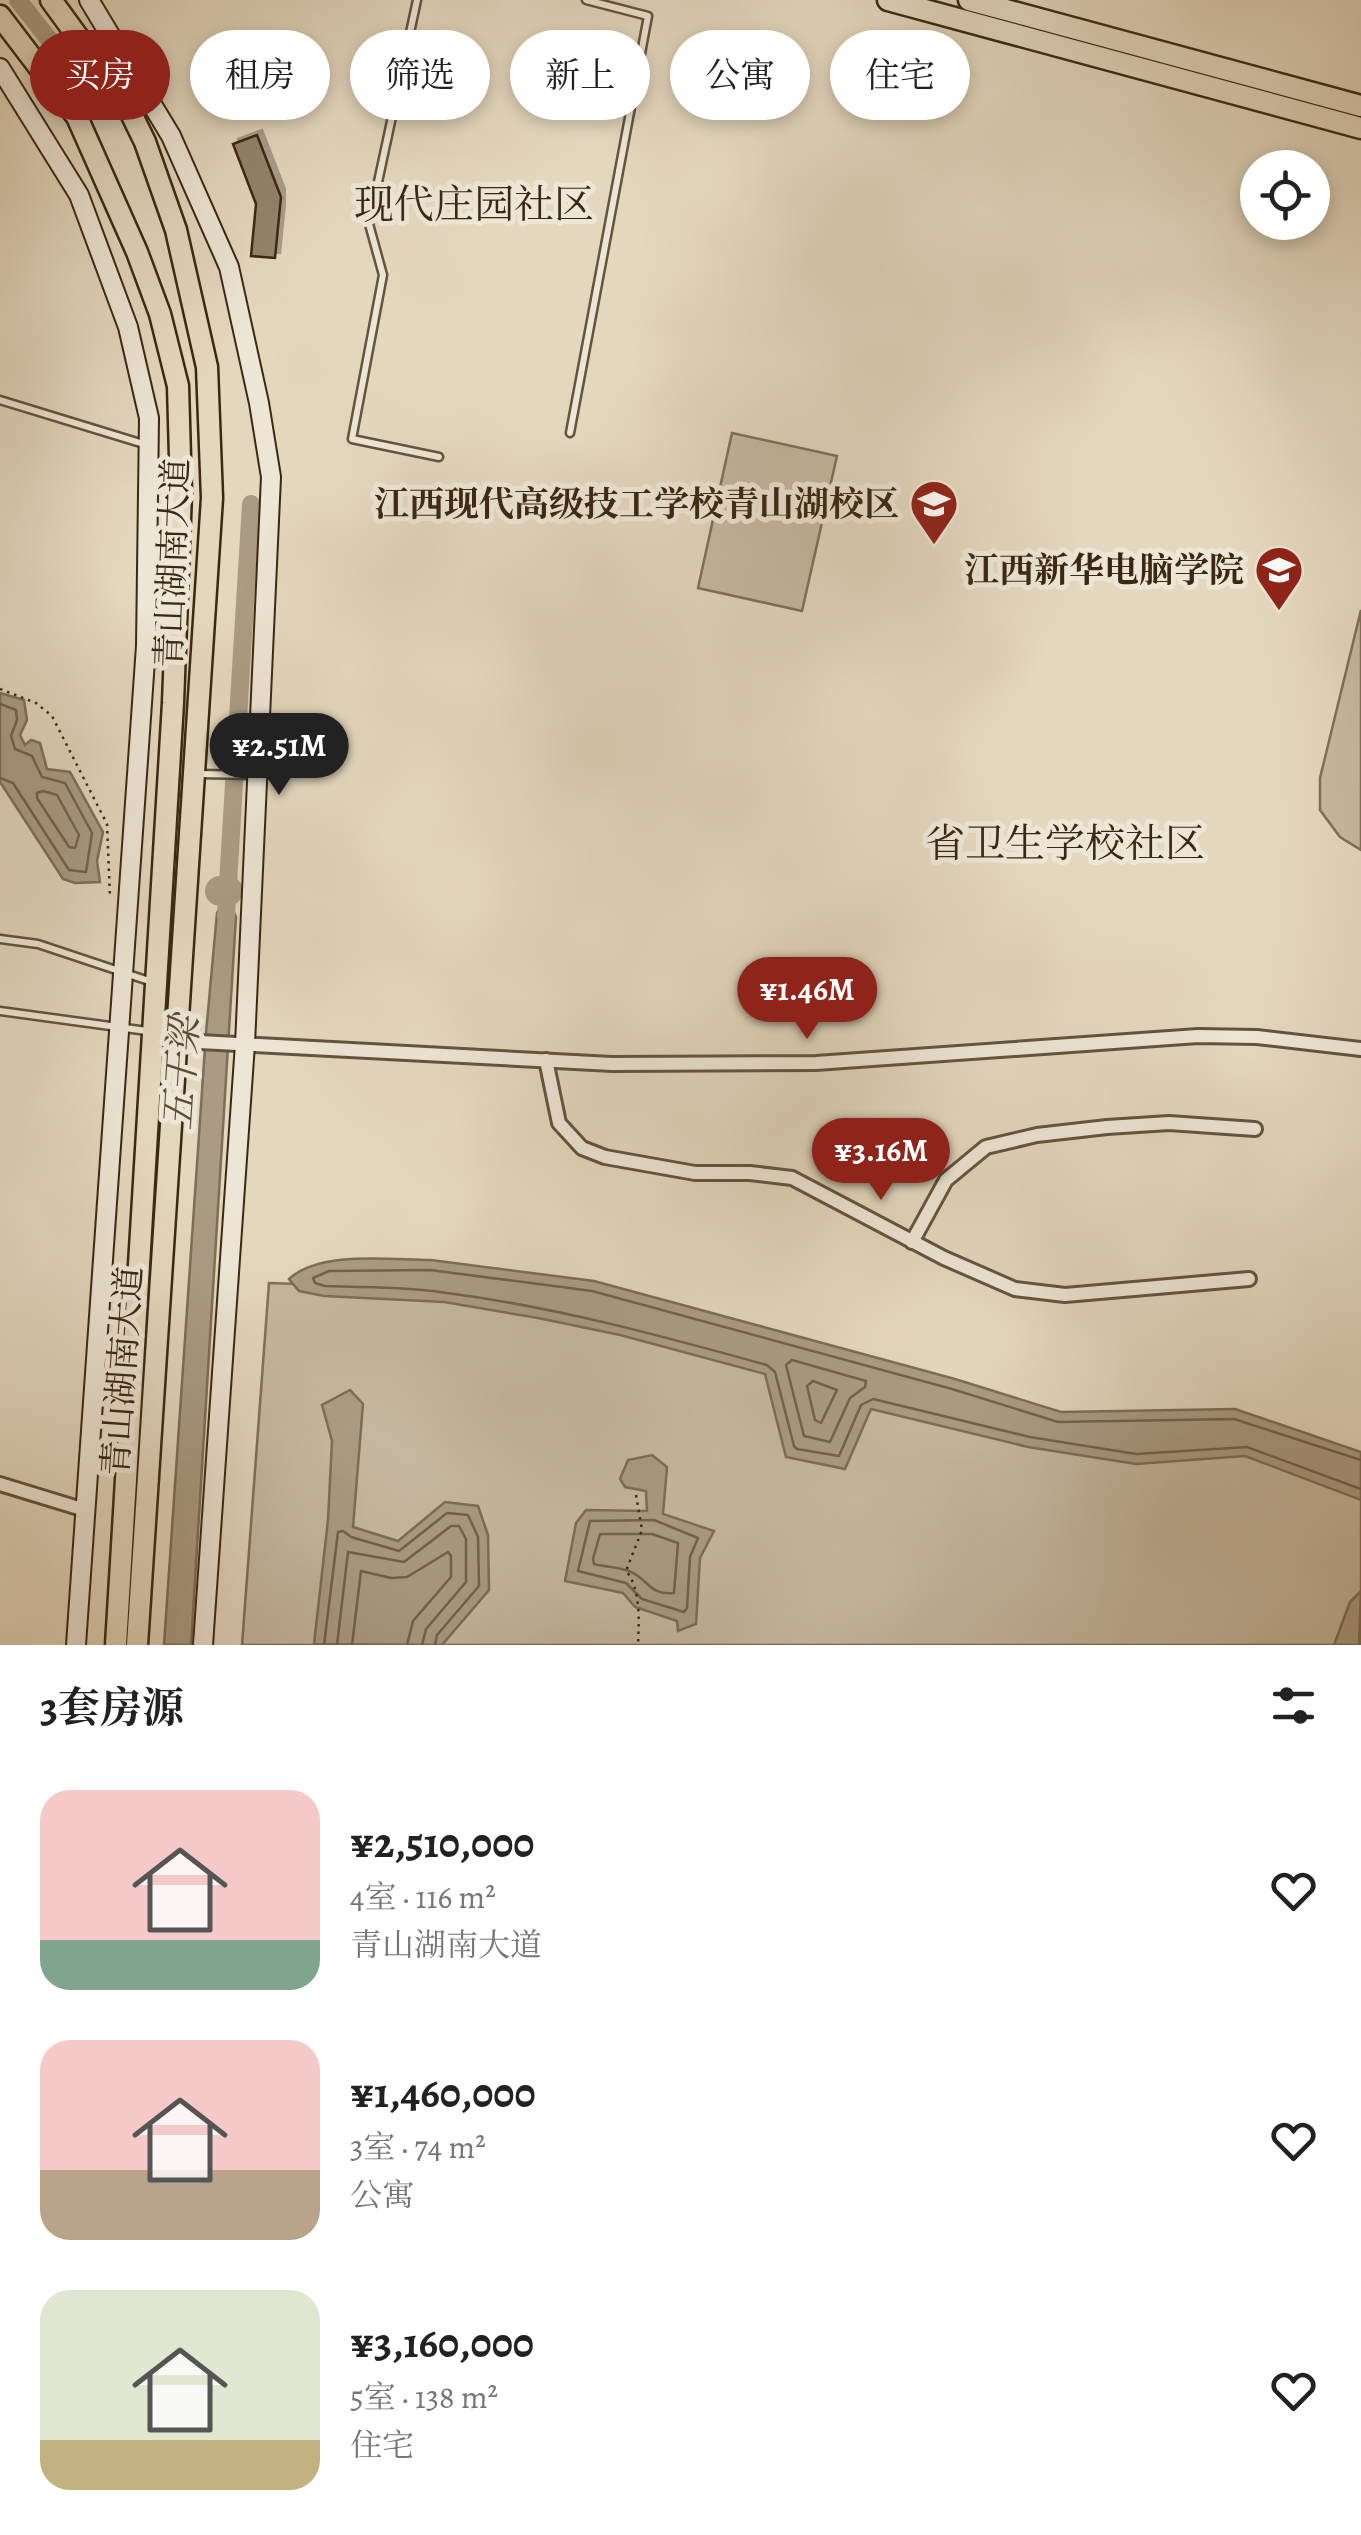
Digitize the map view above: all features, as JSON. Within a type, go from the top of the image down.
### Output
[{"type":"main road","name":"青山湖南大道","points":[[50,0],[126,103],[144,142],[176,230],[207,367],[212,498],[203,774],[176,1037],[137,1645]]},
{"type":"main road","points":[[88,0],[165,126],[228,267],[259,403],[271,477],[242,1044],[202,1645]]},
{"type":"main road","points":[[888,0],[1361,128]]},
{"type":"main road","points":[[969,0],[1361,106]]},
{"type":"main road","name":"青山湖南大道","points":[[0,16],[77,116],[143,267],[160,314],[178,386],[181,493],[173,703],[116,1645]]},
{"type":"main road","points":[[0,68],[79,194],[128,328],[149,418],[146,646],[76,1645]]},
{"type":"street","points":[[144,142],[165,126]]},
{"type":"street","points":[[155,1032],[200,1042],[612,1064],[816,1063],[1198,1036],[1257,1036],[1361,1049]]},
{"type":"street","points":[[546,1060],[559,1123],[582,1148],[695,1173],[792,1178],[912,1242],[1016,1289],[1066,1295],[1249,1279]]},
{"type":"street","points":[[912,1242],[946,1180],[986,1147],[1037,1135],[1107,1127],[1169,1123],[1255,1129]]},
{"type":"street","points":[[0,1484],[86,1510]]},
{"type":"lane","points":[[417,0],[369,224],[383,275],[352,439],[439,457]]},
{"type":"lane","points":[[570,434],[648,16],[586,0]]},
{"type":"lane","points":[[0,400],[149,445]]},
{"type":"lane","points":[[203,774],[255,775]]},
{"type":"lane","points":[[0,939],[38,944],[156,983]]},
{"type":"lane","points":[[0,1010],[155,1032]]},
{"type":"path","points":[[0,688],[36,703],[52,716],[107,824],[110,904]]},
{"type":"path","points":[[636,1495],[642,1530],[626,1570],[633,1579],[639,1614],[638,1645]]},
{"type":"shaded area","points":[[732,433],[837,456],[802,611],[698,588]]},
{"type":"shaded area","points":[[1361,610],[1361,850],[1340,837],[1320,810],[1320,778]]},
{"type":"shaded area","points":[[269,1283],[573,1293],[1066,1437],[1361,1467],[1361,1645],[242,1645]]},
{"type":"water","points":[[0,693],[24,700],[27,720],[20,735],[25,745],[31,740],[40,743],[47,769],[70,772],[103,832],[97,861],[100,882],[75,883],[63,879],[0,782]]},
{"type":"water","points":[[227,897],[236,917],[191,1645],[164,1645],[206,1033],[217,913]]},
{"type":"water","points":[[337,1260],[431,1260],[594,1281],[955,1379],[1061,1412],[1235,1409],[1361,1452],[1361,1500],[1245,1456],[1136,1464],[1028,1447],[871,1409],[845,1469],[786,1457],[765,1374],[620,1335],[538,1318],[444,1302],[324,1296],[299,1291],[289,1279],[302,1270]]},
{"type":"water","points":[[350,1390],[363,1404],[353,1527],[398,1541],[445,1502],[478,1506],[488,1535],[489,1590],[442,1645],[314,1644],[332,1441],[322,1405]]},
{"type":"water","points":[[652,1455],[667,1467],[663,1514],[714,1531],[700,1558],[696,1624],[678,1631],[677,1621],[635,1607],[623,1593],[565,1581],[576,1523],[586,1510],[647,1511],[646,1491],[625,1487],[620,1479],[628,1460]]},
{"type":"water","points":[[1361,1591],[1359,1645],[1334,1645],[1350,1602]]},
{"type":"building","points":[[257,135],[281,197],[275,258],[251,256],[256,204],[233,144]]},
{"type":"waterway","name":"五干梁","points":[[18,0],[42,30]]},
{"type":"waterway","name":"五干梁","points":[[226,916],[251,504]]},
{"type":"waterway","name":"五干梁","points":[[220,891],[228,891]]},
{"type":"place","name":"江西现代高级技工学校青山湖校区","points":[[934,546]]},
{"type":"place","name":"江西新华电脑学院","points":[[1279,612]]},
{"type":"district","name":"现代庄园社区","points":[[474,204]]},
{"type":"district","name":"省卫生学校社区","points":[[1065,843]]}]
